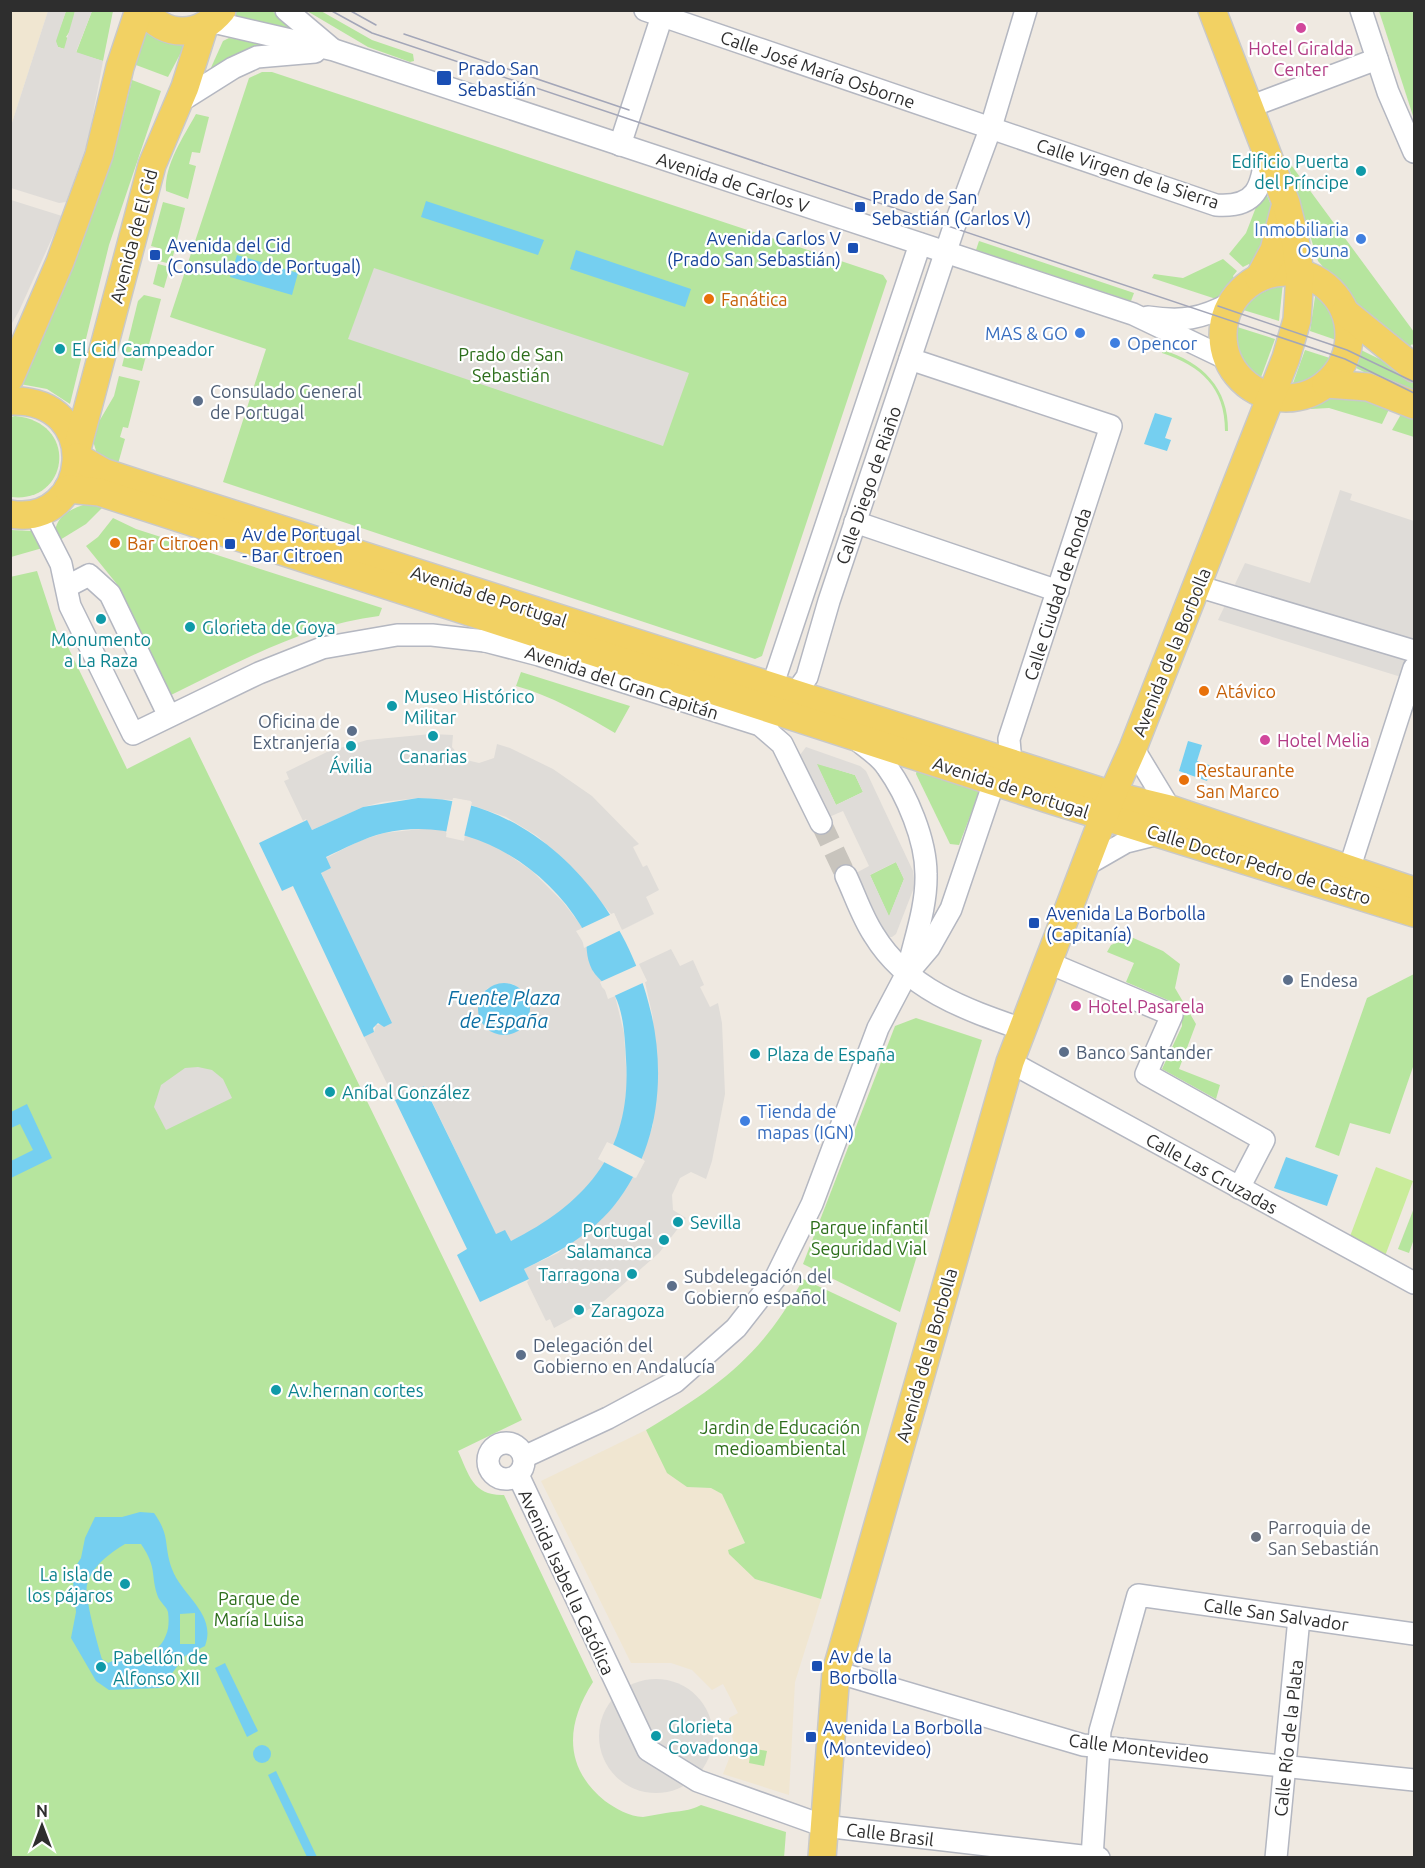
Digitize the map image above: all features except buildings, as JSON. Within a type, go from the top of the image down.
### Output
[{"type":"main road","points":[[10,378],[60,262],[99,155],[120,67],[139,10]]},
{"type":"main road","points":[[144,10],[152,20],[168,30],[186,32],[213,20]]},
{"type":"main road","name":"Avenida de la Borbolla","points":[[822,1857],[836,1671],[1010,1062],[1108,806],[1133,748],[1286,358],[1297,320],[1300,274],[1286,203],[1212,10]]},
{"type":"main road","name":"Avenida de El Cid","points":[[68,489],[75,474],[77,453],[152,165],[213,20]]},
{"type":"main road","points":[[1259,278],[1274,250],[1286,203]]},
{"type":"main road","points":[[1279,273],[1300,274],[1326,286],[1337,297],[1345,312],[1349,331],[1347,350],[1337,373],[1254,439],[1222,339],[1225,318],[1231,303],[1243,288],[1259,278],[1279,273]]},
{"type":"main road","points":[[1345,312],[1414,369]]},
{"type":"main road","points":[[1229,363],[1255,390],[1270,397],[1300,397],[1320,388],[1368,387],[1414,405]]},
{"type":"main road","points":[[10,401],[33,402],[54,411],[69,428],[77,453]]},
{"type":"main road","name":"Avenida de Portugal","points":[[77,453],[103,472],[780,707],[919,758],[1068,782],[1108,806]]},
{"type":"main road","points":[[23,513],[47,508],[68,489]]},
{"type":"main road","name":"Avenida de Portugal","points":[[68,489],[99,492],[526,629],[780,707],[904,729],[1003,772],[1108,806]]},
{"type":"main road","name":"Calle Doctor Pedro de Castro","points":[[1108,806],[1166,821],[1345,879],[1414,891]]},
{"type":"main road","name":"Calle Doctor Pedro de Castro","points":[[1345,879],[1414,913]]},
{"type":"street","points":[[286,10],[334,50]]},
{"type":"street","points":[[991,127],[1026,10]]},
{"type":"street","points":[[1361,10],[1377,59],[1414,152]]},
{"type":"street","points":[[620,145],[654,13]]},
{"type":"street","name":"Calle José María Osborne","points":[[654,13],[991,127]]},
{"type":"street","name":"Avenida de Carlos V","points":[[213,20],[334,50],[1133,314],[1229,363]]},
{"type":"street","points":[[179,102],[233,68],[257,57],[334,50]]},
{"type":"street","points":[[1249,107],[1377,59]]},
{"type":"street","name":"Calle Virgen de la Sierra","points":[[991,127],[1216,205],[1234,206],[1250,198],[1263,182],[1266,152]]},
{"type":"street","name":"Calle Diego de Riaño","points":[[780,707],[807,677],[855,522],[954,227],[991,127]]},
{"type":"street","name":"Calle Diego de Riaño","points":[[780,707],[920,244]]},
{"type":"street","name":"Avenida de Carlos V","points":[[1133,314],[1183,319],[1213,314],[1231,303]]},
{"type":"street","name":"Calle Ciudad de Ronda","points":[[906,975],[929,948],[951,909],[1003,772],[1009,739],[1111,426],[910,359]]},
{"type":"street","points":[[23,513],[60,564],[68,586],[89,575],[110,594],[169,716]]},
{"type":"street","points":[[855,522],[1058,591]]},
{"type":"street","name":"Avenida del Gran Capitán","points":[[68,586],[70,606],[133,734],[276,665],[330,646],[397,635],[432,635],[485,641],[539,655],[780,707],[782,744],[821,823]]},
{"type":"street","points":[[1197,586],[1414,651]]},
{"type":"street","name":"Avenida del Gran Capitán","points":[[485,641],[526,629]]},
{"type":"street","points":[[1345,879],[1414,668]]},
{"type":"street","points":[[780,707],[782,744]]},
{"type":"street","points":[[852,735],[887,766],[904,799],[923,852],[926,873],[922,909],[906,975]]},
{"type":"street","name":"Calle Doctor Pedro de Castro","points":[[1133,748],[1166,821]]},
{"type":"street","name":"Avenida de Portugal","points":[[919,758],[937,749],[1036,782],[1068,782]]},
{"type":"street","points":[[904,799],[905,777],[919,758]]},
{"type":"street","points":[[1086,865],[1166,821]]},
{"type":"street","points":[[846,876],[874,935],[906,975],[938,995],[1022,1029]]},
{"type":"street","points":[[1049,963],[1172,1015],[1146,1074],[1264,1140],[1239,1188]]},
{"type":"street","name":"Avenida Isabel la Católica","points":[[698,1781],[648,1750],[617,1689],[521,1466],[675,1382],[718,1346],[751,1311],[776,1278],[796,1241],[878,1028],[906,975]]},
{"type":"street","name":"Calle Las Cruzadas","points":[[1010,1062],[1414,1283]]},
{"type":"street","name":"Calle San Salvador","points":[[1099,1746],[1100,1731],[1138,1595],[1414,1634]]},
{"type":"street","name":"Calle Río de la Plata","points":[[1276,1857],[1299,1618]]},
{"type":"street","name":"Calle Montevideo","points":[[836,1671],[1083,1745],[1414,1780]]},
{"type":"street","points":[[1094,1857],[1099,1746]]},
{"type":"street","name":"Calle Brasil","points":[[698,1781],[824,1826],[1002,1852],[1094,1857]]},
{"type":"shaded area","points":[[11,11],[48,11],[11,126]]},
{"type":"shaded area","points":[[48,11],[66,11],[56,41],[58,47],[64,49],[75,11],[92,11],[76,52],[103,61],[88,141],[66,202],[59,203],[11,188],[11,126]]},
{"type":"shaded area","points":[[11,200],[62,216],[11,325]]},
{"type":"shaded area","points":[[374,268],[689,373],[663,446],[348,339]]},
{"type":"shaded area","points":[[1340,490],[1352,494],[1350,500],[1414,521],[1414,681],[1218,620],[1245,563],[1310,583]]},
{"type":"shaded area","points":[[431,734],[453,735],[452,747],[462,759],[479,763],[494,758],[497,744],[510,748],[553,769],[592,796],[639,844],[633,847],[643,867],[647,865],[659,890],[646,897],[654,914],[622,930],[614,913],[611,914],[565,860],[537,836],[506,817],[471,805],[471,801],[454,798],[453,800],[418,798],[382,802],[363,807],[312,830],[306,819],[303,821],[284,781],[289,779],[286,772],[327,752],[367,740]]},
{"type":"shaded area","points":[[806,747],[860,766],[866,771],[913,871],[915,885],[896,934],[892,937],[887,937],[856,873],[869,866],[843,811],[829,817],[800,755]],"holes":[[[817,764],[855,775],[863,792],[836,805]],[[896,862],[904,879],[889,916],[870,875]]]},
{"type":"shaded area","points":[[430,828],[447,830],[446,837],[464,841],[465,834],[499,848],[532,871],[563,902],[583,928],[576,931],[586,947],[594,973],[602,981],[608,999],[615,996],[624,1033],[627,1083],[624,1115],[614,1145],[607,1142],[598,1159],[605,1163],[588,1186],[566,1208],[541,1226],[511,1241],[496,1235],[425,1087],[412,1098],[404,1096],[395,1100],[364,1037],[374,1032],[376,1025],[382,1024],[321,872],[331,868],[326,858],[359,841],[384,833]],"holes":[[[504,983],[513,984],[526,995],[530,1011],[480,1019],[479,1002],[482,994],[488,988]]]},
{"type":"shaded area","name":"Plaza de España","points":[[671,949],[680,966],[693,960],[704,985],[700,987],[710,1007],[718,1003],[722,1023],[725,1094],[712,1161],[706,1179],[691,1172],[680,1178],[672,1195],[673,1210],[686,1218],[659,1253],[604,1301],[554,1328],[550,1319],[546,1321],[527,1282],[529,1280],[524,1269],[558,1253],[613,1207],[633,1176],[636,1178],[645,1161],[641,1159],[653,1125],[653,1018],[645,982],[647,981],[639,964]]},
{"type":"shaded area","points":[[198,1067],[212,1070],[223,1079],[232,1098],[166,1130],[154,1107],[161,1085],[185,1068]]},
{"type":"shaded area","points":[[646,1430],[668,1473],[687,1487],[712,1488],[722,1494],[745,1543],[729,1550],[755,1579],[821,1599],[795,1682],[789,1795],[723,1774],[734,1746],[729,1718],[738,1713],[723,1684],[712,1690],[692,1670],[671,1663],[631,1663],[541,1481]]},
{"type":"shaded area","name":"Glorieta Covadonga","points":[[656,1679],[678,1684],[696,1696],[708,1714],[713,1736],[708,1758],[696,1776],[678,1788],[656,1793],[634,1788],[616,1776],[604,1758],[599,1736],[604,1714],[616,1696],[634,1684]]},
{"type":"green space","points":[[66,11],[75,11],[72,28],[66,37],[68,38],[65,49],[58,47],[55,41]]},
{"type":"green space","points":[[92,11],[113,11],[103,61],[76,53]]},
{"type":"green space","points":[[234,11],[272,11],[308,37],[233,18]]},
{"type":"green space","points":[[307,11],[321,11],[372,40],[413,54],[414,61],[410,62],[368,47]]},
{"type":"green space","points":[[1379,11],[1414,11],[1414,119]]},
{"type":"green space","points":[[144,29],[186,43],[168,77],[136,65]]},
{"type":"green space","points":[[229,38],[271,45],[205,81],[223,41]]},
{"type":"green space","name":"Prado de San Sebastián","points":[[262,72],[272,72],[883,275],[887,281],[762,656],[755,659],[223,482],[266,349],[170,317],[249,78]]},
{"type":"green space","points":[[132,80],[161,91],[109,245],[70,404],[47,389],[20,384],[36,353],[112,161]]},
{"type":"green space","points":[[196,114],[209,117],[200,153],[192,152],[189,164],[196,166],[188,199],[166,191],[166,181],[171,161]]},
{"type":"green space","points":[[1286,158],[1414,332],[1414,346],[1412,344],[1407,350],[1360,309],[1318,261]]},
{"type":"green space","points":[[1265,191],[1274,212],[1253,269],[1249,264],[1243,267],[1229,254],[1246,233],[1258,202]]},
{"type":"green space","points":[[163,202],[185,208],[171,264],[159,261],[162,249],[151,246]]},
{"type":"green space","points":[[979,241],[1134,293],[1131,301],[976,250]]},
{"type":"green space","points":[[1223,259],[1237,271],[1233,276],[1236,282],[1225,294],[1216,299],[1152,278],[1154,274],[1183,278]]},
{"type":"green space","points":[[158,264],[170,267],[164,288],[153,284]]},
{"type":"green space","points":[[1283,282],[1279,321],[1240,309],[1258,291]]},
{"type":"green space","points":[[1316,290],[1335,312],[1339,341],[1310,331]]},
{"type":"green space","points":[[144,295],[161,299],[142,371],[122,366],[138,301]]},
{"type":"green space","points":[[1234,326],[1275,339],[1260,380],[1248,369],[1237,350]]},
{"type":"green space","points":[[1163,350],[1190,362],[1211,379],[1224,402],[1228,431],[1225,431],[1221,402],[1208,380],[1188,364],[1162,353]]},
{"type":"green space","points":[[1305,350],[1333,359],[1315,377],[1292,386]]},
{"type":"green space","points":[[1361,350],[1414,376],[1414,397],[1354,367]]},
{"type":"green space","points":[[119,376],[140,381],[128,428],[123,427],[120,437],[125,439],[116,471],[97,454],[93,441],[97,425],[114,396]]},
{"type":"green space","points":[[1333,395],[1392,403],[1382,424],[1329,408],[1311,409],[1309,404]]},
{"type":"green space","points":[[1404,409],[1414,414],[1414,437],[1392,430]]},
{"type":"green space","points":[[11,417],[36,421],[50,432],[58,446],[59,461],[55,476],[45,488],[30,496],[11,497]]},
{"type":"green space","points":[[97,500],[103,507],[86,524],[55,543],[55,533],[60,519],[72,510]]},
{"type":"green space","points":[[113,518],[136,529],[382,608],[379,616],[324,628],[271,647],[169,696],[116,583],[86,546],[98,537]]},
{"type":"green space","points":[[11,530],[32,531],[46,547],[11,557]]},
{"type":"green space","name":"Parque de María Luisa","points":[[37,571],[62,647],[67,645],[127,769],[190,737],[522,1420],[458,1451],[469,1476],[479,1488],[485,1492],[504,1495],[593,1682],[584,1698],[574,1729],[573,1744],[582,1774],[591,1788],[605,1801],[638,1817],[689,1810],[701,1805],[786,1832],[784,1858],[11,1857],[10,577]]},
{"type":"green space","points":[[521,672],[630,706],[615,733],[555,700],[516,686]]},
{"type":"green space","points":[[816,763],[855,775],[863,792],[836,805]]},
{"type":"green space","points":[[917,769],[978,788],[979,793],[959,845],[950,844],[916,774]]},
{"type":"green space","points":[[896,862],[904,879],[889,917],[870,875]]},
{"type":"green space","points":[[1131,937],[1163,951],[1180,964],[1175,988],[1196,1024],[1179,1069],[1220,1085],[1216,1099],[1162,1069],[1182,1026],[1181,1011],[1170,1001],[1126,982],[1134,963],[1107,952],[1111,945]]},
{"type":"green space","points":[[1414,974],[1414,1064],[1390,1134],[1350,1123],[1339,1156],[1315,1147],[1367,998]]},
{"type":"green space","name":"Parque infantil Seguridad Vial","points":[[916,1018],[982,1040],[900,1312],[803,1264],[895,1026]]},
{"type":"green space","points":[[1376,1167],[1413,1181],[1385,1256],[1349,1239]]},
{"type":"green space","points":[[1414,1208],[1414,1239],[1409,1253],[1398,1249]]},
{"type":"green space","name":"Jardin de Educación medioambiental","points":[[803,1279],[897,1323],[821,1599],[755,1579],[729,1554],[728,1550],[745,1543],[722,1494],[711,1488],[687,1487],[667,1473],[646,1430],[695,1399],[737,1367],[772,1329]]},
{"type":"green space","points":[[751,1748],[767,1751],[764,1766],[749,1763]]},
{"type":"water","points":[[426,201],[544,240],[538,255],[421,217]]},
{"type":"water","points":[[576,250],[691,289],[685,307],[570,269]]},
{"type":"water","points":[[237,255],[298,273],[292,295],[230,277]]},
{"type":"water","points":[[1155,413],[1172,418],[1165,438],[1171,440],[1167,451],[1144,444]]},
{"type":"water","points":[[1188,741],[1202,745],[1197,761],[1212,766],[1207,781],[1179,771]]},
{"type":"water","points":[[418,798],[484,810],[543,842],[592,889],[629,948],[651,1014],[658,1082],[646,1148],[613,1207],[583,1235],[524,1269],[529,1279],[480,1302],[457,1255],[467,1249],[395,1100],[405,1096],[412,1098],[415,1091],[424,1086],[496,1234],[505,1230],[511,1241],[539,1226],[563,1209],[600,1169],[613,1146],[622,1120],[626,1091],[624,1027],[615,996],[592,970],[581,926],[564,902],[544,881],[521,863],[496,848],[470,837],[442,831],[413,829],[377,835],[340,850],[326,857],[331,868],[321,873],[392,1023],[384,1027],[378,1023],[373,1028],[374,1032],[364,1037],[293,886],[282,891],[259,843],[307,820],[312,830],[363,807]]},
{"type":"water","name":"Fuente Plaza de España","points":[[504,983],[518,987],[526,995],[530,1009],[526,1023],[518,1031],[504,1035],[490,1031],[482,1023],[478,1009],[482,995],[490,987]]},
{"type":"water","points":[[27,1104],[52,1158],[11,1178],[11,1161],[33,1150],[20,1124],[11,1128],[11,1112]]},
{"type":"water","points":[[1286,1157],[1338,1175],[1327,1206],[1274,1188]]},
{"type":"water","points":[[140,1512],[154,1513],[163,1528],[172,1569],[197,1606],[206,1624],[205,1646],[185,1656],[161,1688],[109,1690],[96,1681],[71,1638],[76,1612],[72,1572],[81,1558],[85,1538],[95,1517],[122,1517]],"holes":[[[125,1544],[141,1544],[150,1560],[158,1597],[168,1612],[169,1621],[167,1633],[156,1649],[149,1653],[108,1663],[102,1659],[89,1609],[87,1585],[97,1566]],[[195,1613],[195,1644],[180,1644],[180,1614]]]},
{"type":"water","points":[[225,1663],[258,1731],[247,1737],[215,1668]]},
{"type":"water","points":[[262,1745],[268,1748],[271,1754],[268,1760],[262,1763],[256,1760],[253,1754],[256,1748]]},
{"type":"water","points":[[276,1771],[317,1857],[307,1857],[268,1775]]},
{"type":"pier","points":[[453,798],[472,802],[464,837],[446,833]]},
{"type":"pier","points":[[614,913],[621,930],[584,948],[580,929]]},
{"type":"pier","points":[[638,965],[647,981],[612,997],[602,987],[600,982]]},
{"type":"pier","points":[[612,1144],[644,1160],[635,1178],[602,1161]]},
{"type":"tunnel","points":[[821,823],[846,876]]},
{"type":"tram line","points":[[330,10],[372,33],[1345,359],[1414,393]]},
{"type":"tram line","points":[[349,10],[376,25]]},
{"type":"tram line","points":[[404,34],[629,110]]},
{"type":"tram line","points":[[1218,306],[1347,350],[1414,382]]},
{"type":"place","name":"Hotel Giralda Center","points":[[1301,28]]},
{"type":"place","name":"Prado San Sebastián","points":[[444,78]]},
{"type":"place","name":"Edificio Puerta del Príncipe","points":[[1361,171]]},
{"type":"place","name":"Prado de San Sebastián (Carlos V)","points":[[860,207]]},
{"type":"place","name":"Inmobiliaria Osuna","points":[[1361,239]]},
{"type":"place","name":"Avenida Carlos V (Prado San Sebastián)","points":[[853,248]]},
{"type":"place","name":"Avenida del Cid (Consulado de Portugal)","points":[[155,255]]},
{"type":"place","name":"Fanática","points":[[709,299]]},
{"type":"place","name":"MAS & GO","points":[[1080,333]]},
{"type":"place","name":"Opencor","points":[[1115,343]]},
{"type":"place","name":"El Cid Campeador","points":[[60,349]]},
{"type":"place","name":"Consulado General de Portugal","points":[[198,401]]},
{"type":"place","name":"Bar Citroen","points":[[115,543]]},
{"type":"place","name":"Av de Portugal - Bar Citroen","points":[[230,544]]},
{"type":"place","name":"Monumento a La Raza","points":[[101,619]]},
{"type":"place","name":"Glorieta de Goya","points":[[190,627]]},
{"type":"place","name":"Atávico","points":[[1204,691]]},
{"type":"place","name":"Museo Histórico Militar","points":[[392,706]]},
{"type":"place","name":"Oficina de Extranjería","points":[[352,731]]},
{"type":"place","name":"Canarias","points":[[433,736]]},
{"type":"place","name":"Hotel Melia","points":[[1265,740]]},
{"type":"place","name":"Ávilia","points":[[351,746]]},
{"type":"place","name":"Restaurante San Marco","points":[[1184,780]]},
{"type":"place","name":"Avenida La Borbolla (Capitanía)","points":[[1034,923]]},
{"type":"place","name":"Endesa","points":[[1288,980]]},
{"type":"place","name":"Hotel Pasarela","points":[[1076,1006]]},
{"type":"place","name":"Banco Santander","points":[[1064,1052]]},
{"type":"place","name":"Plaza de España","points":[[755,1054]]},
{"type":"place","name":"Aníbal González","points":[[330,1092]]},
{"type":"place","name":"Tienda de mapas (IGN)","points":[[745,1121]]},
{"type":"place","name":"Sevilla","points":[[678,1222]]},
{"type":"place","name":"Portugal Salamanca","points":[[664,1240]]},
{"type":"place","name":"Tarragona","points":[[632,1274]]},
{"type":"place","name":"Subdelegación del Gobierno español","points":[[672,1286]]},
{"type":"place","name":"Zaragoza","points":[[579,1310]]},
{"type":"place","name":"Delegación del Gobierno en Andalucía","points":[[521,1355]]},
{"type":"place","name":"Av.hernan cortes","points":[[276,1390]]},
{"type":"place","name":"Parroquia de San Sebastián","points":[[1256,1537]]},
{"type":"place","name":"La isla de los pájaros","points":[[125,1584]]},
{"type":"place","name":"Av de la Borbolla","points":[[817,1666]]},
{"type":"place","name":"Pabellón de Alfonso XII","points":[[101,1667]]},
{"type":"place","name":"Glorieta Covadonga","points":[[656,1736]]},
{"type":"place","name":"Avenida La Borbolla (Montevideo)","points":[[811,1737]]}]
